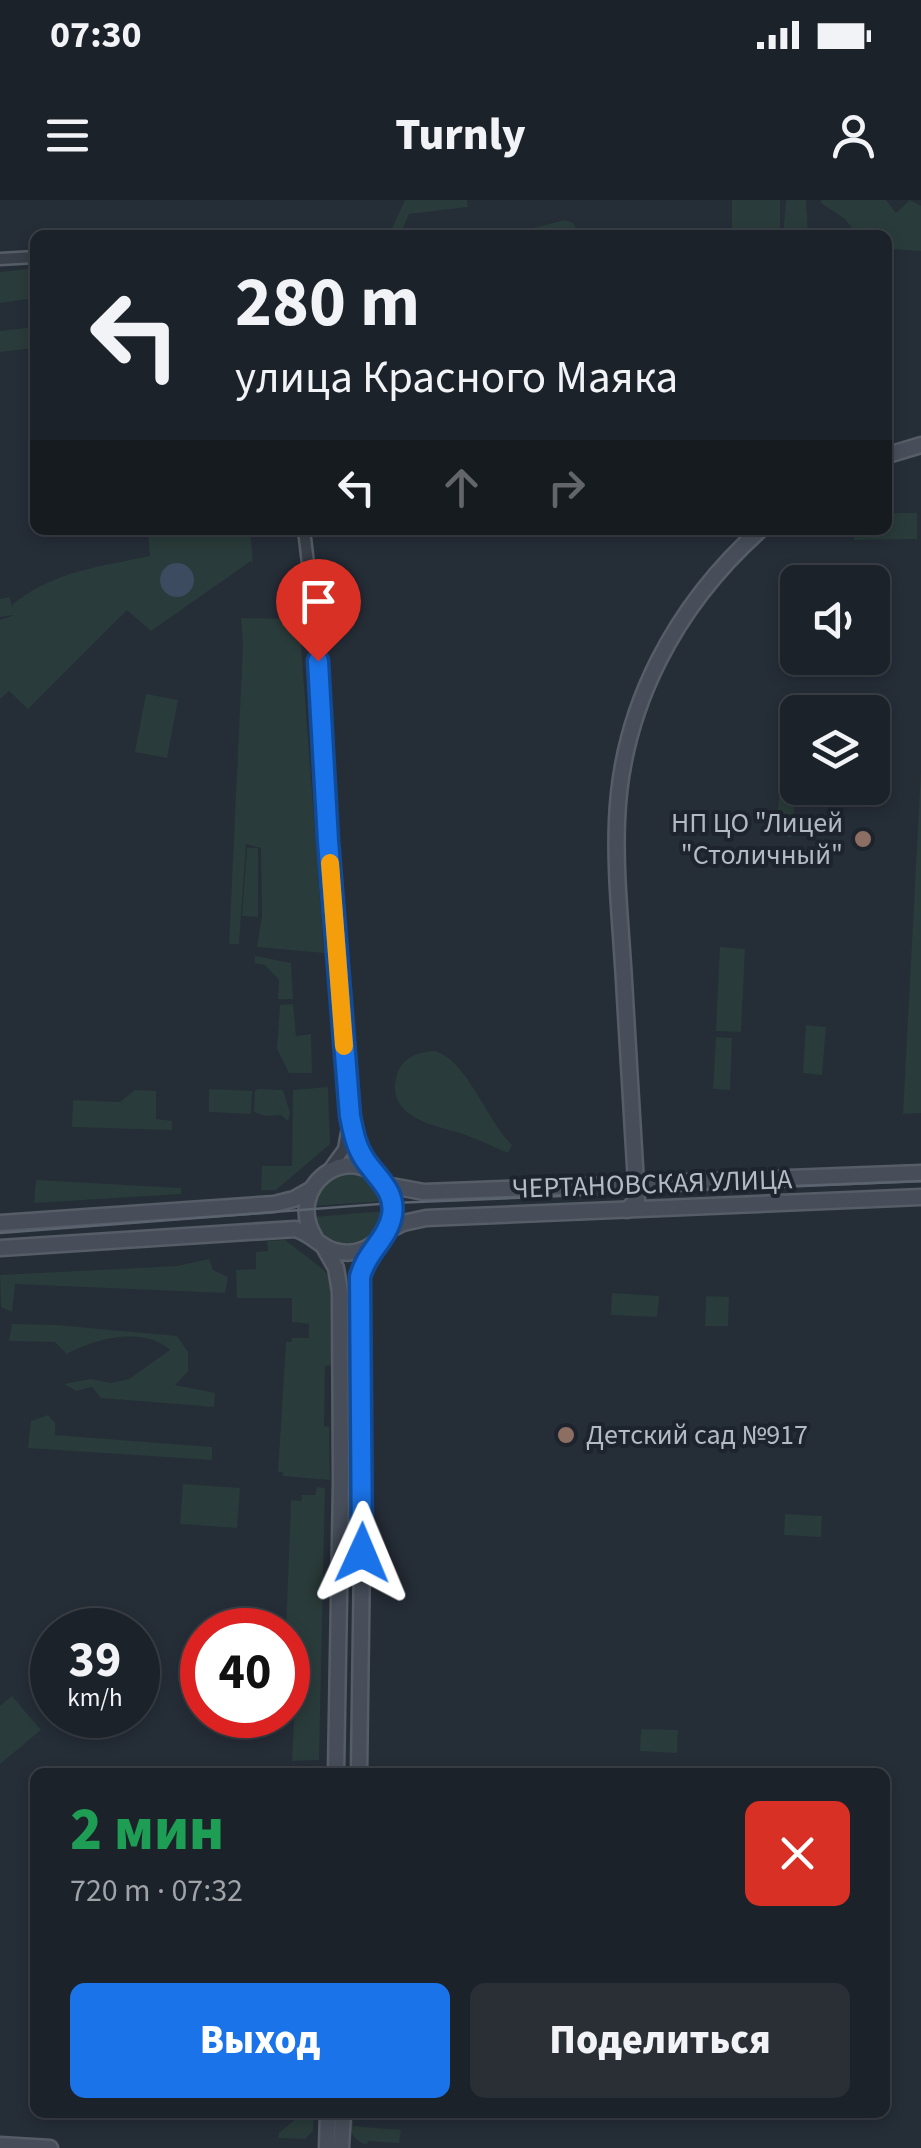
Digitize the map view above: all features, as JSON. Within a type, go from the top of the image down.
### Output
[{"type":"main road","points":[[892,453],[921,445]]},
{"type":"main road","points":[[627,1210],[635,1205],[636,1184],[617,848],[624,756],[648,681],[664,646],[718,570],[755,535]]},
{"type":"main road","name":"ЧЕРТАНОВСКАЯ УЛИЦА","points":[[328,1171],[352,1166],[380,1180],[424,1192],[921,1173]]},
{"type":"main road","points":[[0,1224],[274,1204],[310,1190],[328,1171]]},
{"type":"main road","points":[[359,1768],[364,1488],[360,1277],[363,1264],[387,1231],[393,1208],[380,1180]]},
{"type":"main road","points":[[671,1182],[663,1193],[671,1208]]},
{"type":"main road","points":[[310,1190],[306,1214],[318,1242],[336,1268],[340,1292],[336,1768]]},
{"type":"main road","name":"ЧЕРТАНОВСКАЯ УЛИЦА","points":[[387,1231],[426,1218],[921,1197]]},
{"type":"main road","points":[[0,1248],[284,1229],[295,1229],[345,1252],[375,1244]]},
{"type":"main road","points":[[326,2148],[328,2118]]},
{"type":"main road","points":[[340,2148],[342,2118]]},
{"type":"main road","points":[[0,2144],[50,2148]]},
{"type":"street","points":[[0,259],[30,256]]},
{"type":"street","points":[[305,535],[315,624],[350,1116],[363,1157],[380,1180]]},
{"type":"street","points":[[328,1171],[344,1149],[350,1116]]},
{"type":"shaded area","points":[[405,200],[467,200],[468,207],[409,214],[402,230],[391,230]]},
{"type":"shaded area","points":[[732,200],[780,200],[780,230],[732,230]]},
{"type":"shaded area","points":[[786,200],[806,200],[808,230],[783,230]]},
{"type":"shaded area","points":[[886,200],[896,213],[910,200],[921,206],[921,251],[892,249],[892,230],[853,230],[845,219],[821,203]]},
{"type":"shaded area","points":[[565,220],[577,230],[525,230]]},
{"type":"shaded area","points":[[30,269],[30,299],[0,303],[0,272]]},
{"type":"shaded area","points":[[30,328],[30,349],[0,352],[0,331]]},
{"type":"shaded area","points":[[892,513],[917,513],[917,539],[854,540],[854,535],[892,535]]},
{"type":"shaded area","points":[[148,535],[250,535],[253,563],[151,631],[127,610],[28,709],[9,691],[0,699],[0,620],[14,615],[0,617],[0,599],[9,597],[13,608],[29,593],[61,577],[150,556]]},
{"type":"shaded area","points":[[241,618],[299,619],[324,953],[257,947],[262,916],[261,848],[246,844],[239,944],[229,944]]},
{"type":"shaded area","points":[[146,694],[178,700],[167,758],[135,752]]},
{"type":"shaded area","points":[[921,771],[921,1113],[903,1114]]},
{"type":"shaded area","points":[[780,796],[780,805],[794,805],[792,837],[776,836]]},
{"type":"shaded area","points":[[247,848],[258,848],[258,917],[242,916]]},
{"type":"shaded area","points":[[720,947],[745,949],[741,1032],[716,1031]]},
{"type":"shaded area","points":[[255,956],[291,963],[293,999],[278,999],[279,980],[265,965],[255,963]]},
{"type":"shaded area","points":[[293,1004],[296,1036],[311,1034],[312,1073],[289,1073],[277,1049],[280,1005]]},
{"type":"shaded area","points":[[806,1025],[826,1027],[822,1075],[803,1073]]},
{"type":"shaded area","points":[[716,1037],[732,1038],[730,1090],[713,1089]]},
{"type":"shaded area","points":[[435,1051],[467,1078],[512,1145],[508,1153],[422,1121],[403,1108],[395,1088],[400,1068],[412,1056]]},
{"type":"shaded area","points":[[328,1087],[330,1144],[276,1190],[261,1190],[262,1166],[292,1166],[293,1090]]},
{"type":"shaded area","points":[[209,1089],[252,1091],[251,1114],[209,1112]]},
{"type":"shaded area","points":[[258,1089],[283,1090],[290,1113],[288,1121],[281,1115],[254,1112]]},
{"type":"shaded area","points":[[135,1090],[156,1091],[156,1119],[172,1121],[172,1130],[72,1127],[73,1100],[120,1102]]},
{"type":"shaded area","points":[[336,1172],[367,1176],[378,1185],[385,1201],[312,1206],[314,1195]]},
{"type":"shaded area","points":[[36,1180],[181,1188],[181,1194],[34,1203]]},
{"type":"shaded area","points":[[385,1211],[372,1234],[351,1243],[329,1238],[313,1217]]},
{"type":"shaded area","points":[[285,1240],[324,1270],[332,1291],[332,1365],[325,1366],[324,1426],[329,1427],[330,1480],[283,1476],[283,1472],[278,1472],[286,1342],[309,1338],[309,1324],[292,1322],[292,1298],[237,1298],[236,1270],[256,1269],[256,1252],[268,1251],[267,1241]]},
{"type":"shaded area","points":[[209,1259],[213,1270],[228,1277],[225,1293],[15,1284],[12,1312],[1,1307],[0,1275],[177,1266]]},
{"type":"shaded area","points":[[612,1293],[659,1296],[657,1317],[611,1315]]},
{"type":"shaded area","points":[[706,1296],[729,1297],[728,1326],[705,1326]]},
{"type":"shaded area","points":[[12,1324],[177,1336],[188,1352],[188,1371],[175,1385],[215,1393],[214,1407],[101,1398],[92,1387],[76,1391],[64,1384],[129,1379],[170,1350],[147,1338],[105,1339],[67,1354],[55,1342],[9,1341]]},
{"type":"shaded area","points":[[48,1415],[55,1423],[55,1435],[212,1447],[212,1460],[28,1448],[31,1421]]},
{"type":"shaded area","points":[[183,1484],[240,1488],[237,1528],[180,1524]]},
{"type":"shaded area","points":[[317,1487],[325,1488],[319,1760],[292,1761],[293,1738],[310,1738],[310,1608],[287,1608],[291,1500],[301,1501],[302,1495],[315,1495]]},
{"type":"shaded area","points":[[785,1514],[822,1516],[821,1537],[784,1535]]},
{"type":"shaded area","points":[[12,1696],[30,1717],[31,1738],[0,1764],[0,1706]]},
{"type":"shaded area","points":[[641,1729],[678,1730],[677,1753],[640,1751]]},
{"type":"shaded area","points":[[297,2118],[314,2118],[313,2131],[305,2139],[278,2138]]},
{"type":"shaded area","points":[[350,2118],[354,2118],[353,2126],[401,2130],[399,2143],[361,2143],[350,2124]]},
{"type":"water","points":[[177,563],[189,568],[194,580],[189,592],[177,597],[165,592],[160,580],[165,568]]},
{"type":"tram line","points":[[0,1233],[393,1203],[921,1181]]},
{"type":"slow traffic","points":[[330,863],[344,1046]]},
{"type":"place","name":"НП ЦО \"Лицей \"Столичный\"","points":[[863,839]]},
{"type":"place","name":"Детский сад №917","points":[[566,1435]]},
{"type":"route","points":[[318,661],[350,1116],[363,1157],[386,1185],[393,1208],[387,1231],[368,1254],[360,1277],[362,1553]]}]
